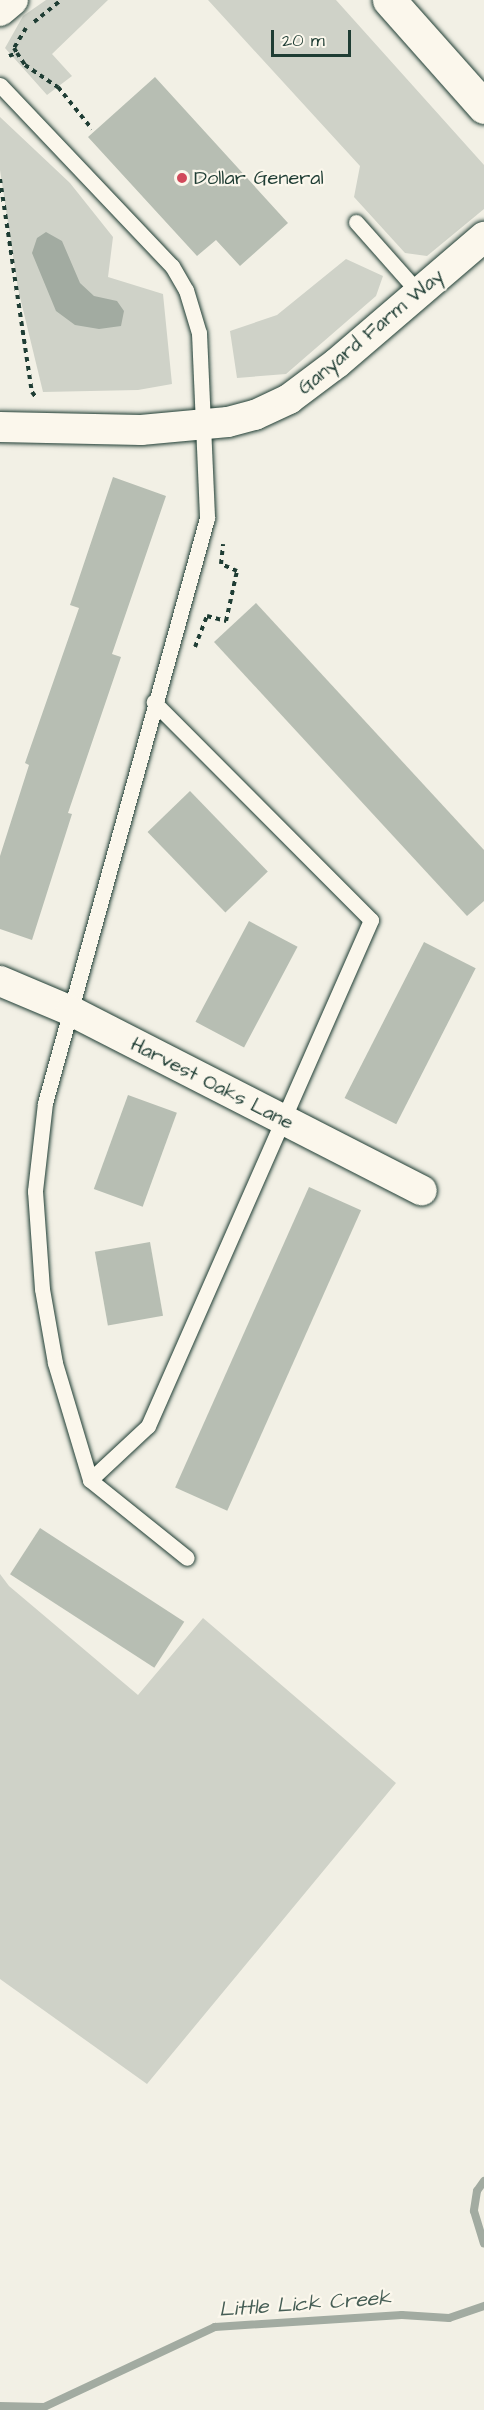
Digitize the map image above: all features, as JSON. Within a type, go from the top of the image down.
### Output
[{"type":"highway","points":[[389,0],[484,107]]},
{"type":"street","points":[[0,11],[13,0]]},
{"type":"street","name":"Ganyard Farm Way","points":[[0,427],[141,430],[206,425],[255,416],[290,399],[484,237]]},
{"type":"street","name":"Harvest Oaks Lane","points":[[0,981],[71,1011],[422,1191]]},
{"type":"lane","points":[[0,85],[172,266],[186,290],[199,333],[206,425],[207,518],[154,702],[45,1103],[35,1191],[42,1289],[55,1363],[90,1480],[187,1558]]},
{"type":"lane","points":[[356,222],[419,293]]},
{"type":"lane","points":[[90,1480],[148,1426],[281,1119],[371,920],[154,702]]},
{"type":"path","points":[[62,0],[26,28],[14,48],[25,65],[58,87],[92,129]]},
{"type":"path","points":[[9,56],[17,53]]},
{"type":"path","points":[[0,179],[32,392],[35,396]]},
{"type":"path","points":[[192,654],[207,616],[226,621],[237,571],[221,564],[225,533]]},
{"type":"shaded area","points":[[46,0],[108,0],[52,54],[72,76],[47,95],[5,48],[23,16]]},
{"type":"shaded area","points":[[208,0],[336,0],[484,165],[484,209],[427,256],[405,253],[354,197],[360,166]]},
{"type":"shaded area","points":[[0,117],[70,183],[113,237],[108,277],[163,294],[172,384],[138,390],[43,392],[18,289],[0,170]]},
{"type":"shaded area","points":[[46,232],[62,241],[80,283],[94,296],[117,301],[124,311],[121,326],[99,329],[75,325],[56,311],[32,253],[37,238]]},
{"type":"shaded area","points":[[346,259],[383,276],[376,296],[286,374],[237,378],[230,331],[277,315]]},
{"type":"shaded area","points":[[0,1574],[9,1586],[138,1695],[203,1618],[396,1783],[147,2084],[0,1979]]},
{"type":"building","points":[[155,77],[288,223],[240,266],[216,240],[197,256],[88,137]]},
{"type":"building","points":[[113,477],[166,496],[112,654],[121,657],[68,813],[72,814],[32,940],[0,929],[0,856],[29,765],[25,763],[79,608],[70,605]]},
{"type":"building","points":[[256,603],[484,850],[484,901],[467,916],[214,642]]},
{"type":"building","points":[[190,791],[268,872],[225,913],[148,832]]},
{"type":"building","points":[[249,921],[298,947],[244,1047],[195,1022]]},
{"type":"building","points":[[424,942],[476,968],[396,1124],[345,1098]]},
{"type":"building","points":[[128,1095],[177,1113],[143,1207],[94,1189]]},
{"type":"building","points":[[309,1187],[361,1210],[227,1511],[175,1488]]},
{"type":"building","points":[[150,1242],[163,1316],[108,1326],[95,1252]]},
{"type":"building","points":[[40,1528],[184,1622],[154,1668],[10,1574]]},
{"type":"waterway","name":"Little Lick Creek","points":[[484,2181],[477,2191],[474,2211],[484,2244]]},
{"type":"waterway","name":"Little Lick Creek","points":[[0,2406],[44,2407],[215,2327],[402,2315],[449,2318],[484,2306]]},
{"type":"place","name":"Dollar General","points":[[182,178]]}]
